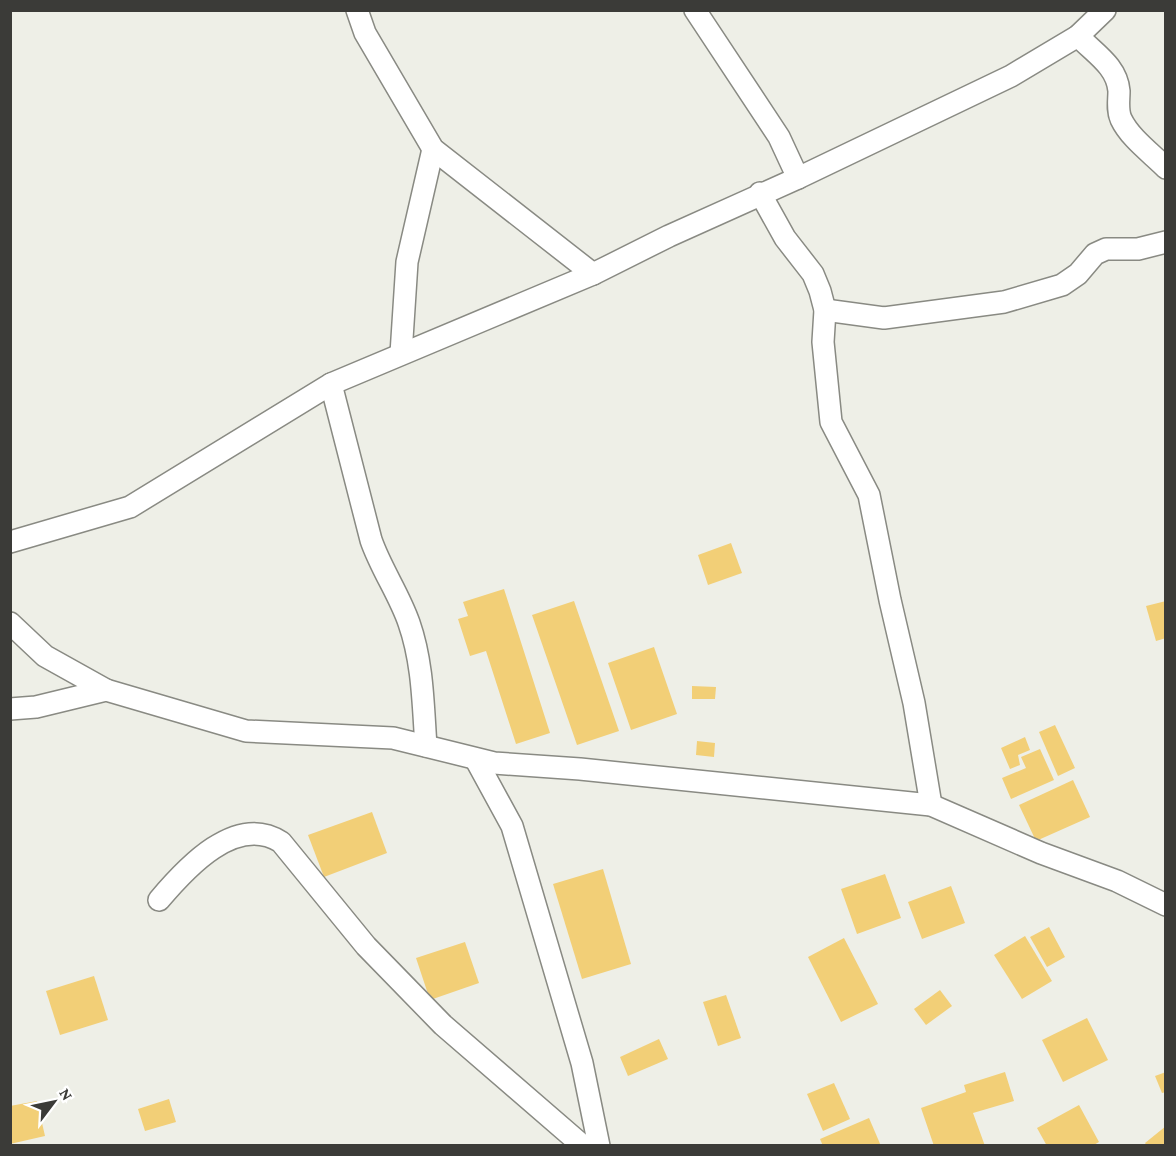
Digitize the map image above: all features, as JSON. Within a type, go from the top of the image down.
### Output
[{"type":"street","points":[[357,10],[365,33],[433,149],[593,274]]},
{"type":"street","points":[[695,10],[779,137],[798,178]]},
{"type":"street","points":[[10,542],[130,507],[331,384],[593,274],[1011,76],[1078,36],[1105,10]]},
{"type":"street","points":[[1078,36],[1106,62],[1113,72],[1119,90],[1118,106],[1121,119],[1128,131],[1166,168]]},
{"type":"street","points":[[401,354],[407,262],[433,149]]},
{"type":"street","points":[[760,193],[785,238],[813,274],[825,309],[823,342],[831,422],[869,495],[890,600],[915,703],[932,805]]},
{"type":"street","points":[[825,309],[885,318],[1004,302],[1062,285],[1078,274],[1095,254],[1106,249],[1138,249],[1166,242]]},
{"type":"street","points":[[331,384],[371,540],[378,561],[404,611],[414,640],[420,664],[426,746]]},
{"type":"street","points":[[10,623],[45,656],[106,690],[246,731],[393,738],[476,760],[932,805],[1041,853],[1117,881],[1166,905]]},
{"type":"street","points":[[10,709],[36,707],[106,690]]},
{"type":"street","points":[[476,760],[495,790],[515,835],[582,1063],[599,1146]]},
{"type":"street","points":[[159,900],[182,873],[236,836],[260,833],[271,836],[280,842],[366,946],[443,1025],[583,1146]]},
{"type":"building","points":[[731,543],[742,573],[708,585],[698,555]]},
{"type":"building","points":[[504,589],[550,733],[516,744],[486,651],[470,656],[458,619],[468,616],[463,602]]},
{"type":"building","points":[[574,601],[619,731],[577,745],[532,615]]},
{"type":"building","points":[[1166,601],[1166,638],[1156,641],[1146,606]]},
{"type":"building","points":[[654,647],[677,714],[631,730],[608,663]]},
{"type":"building","points":[[692,686],[716,687],[715,699],[692,699]]},
{"type":"building","points":[[1055,725],[1075,768],[1058,776],[1039,732]]},
{"type":"building","points":[[1025,737],[1030,750],[1018,755],[1020,765],[1010,769],[1001,748]]},
{"type":"building","points":[[697,741],[715,743],[714,757],[696,755]]},
{"type":"building","points":[[1040,749],[1054,780],[1011,799],[1002,778],[1026,768],[1021,757]]},
{"type":"building","points":[[1073,780],[1090,817],[1036,841],[1019,805]]},
{"type":"building","points":[[372,812],[387,853],[324,877],[308,835]]},
{"type":"building","points":[[603,869],[631,964],[582,979],[553,884]]},
{"type":"building","points":[[885,874],[901,918],[857,934],[841,889]]},
{"type":"building","points":[[951,886],[965,923],[922,939],[908,902]]},
{"type":"building","points":[[1049,927],[1065,957],[1047,967],[1030,937]]},
{"type":"building","points":[[1025,936],[1052,981],[1022,999],[994,955]]},
{"type":"building","points":[[844,938],[878,1004],[841,1022],[808,957]]},
{"type":"building","points":[[465,942],[479,983],[430,1000],[416,958]]},
{"type":"building","points":[[94,976],[108,1020],[60,1035],[46,991]]},
{"type":"building","points":[[940,990],[952,1006],[926,1025],[914,1009]]},
{"type":"building","points":[[726,995],[741,1038],[718,1046],[703,1002]]},
{"type":"building","points":[[1087,1018],[1108,1060],[1063,1082],[1042,1040]]},
{"type":"building","points":[[659,1039],[668,1059],[628,1076],[620,1057]]},
{"type":"building","points":[[1005,1072],[1014,1101],[973,1113],[985,1146],[934,1146],[921,1108],[966,1092],[964,1085]]},
{"type":"building","points":[[1166,1072],[1166,1092],[1162,1093],[1155,1076]]},
{"type":"building","points":[[834,1083],[850,1119],[823,1131],[807,1094]]},
{"type":"building","points":[[169,1099],[176,1122],[145,1131],[138,1109]]},
{"type":"building","points":[[37,1101],[45,1136],[10,1144],[10,1106]]},
{"type":"building","points":[[1079,1105],[1099,1142],[1092,1146],[1047,1146],[1037,1128]]},
{"type":"building","points":[[869,1118],[881,1146],[823,1146],[820,1139]]},
{"type":"building","points":[[1166,1126],[1166,1146],[1147,1146],[1145,1143]]}]
